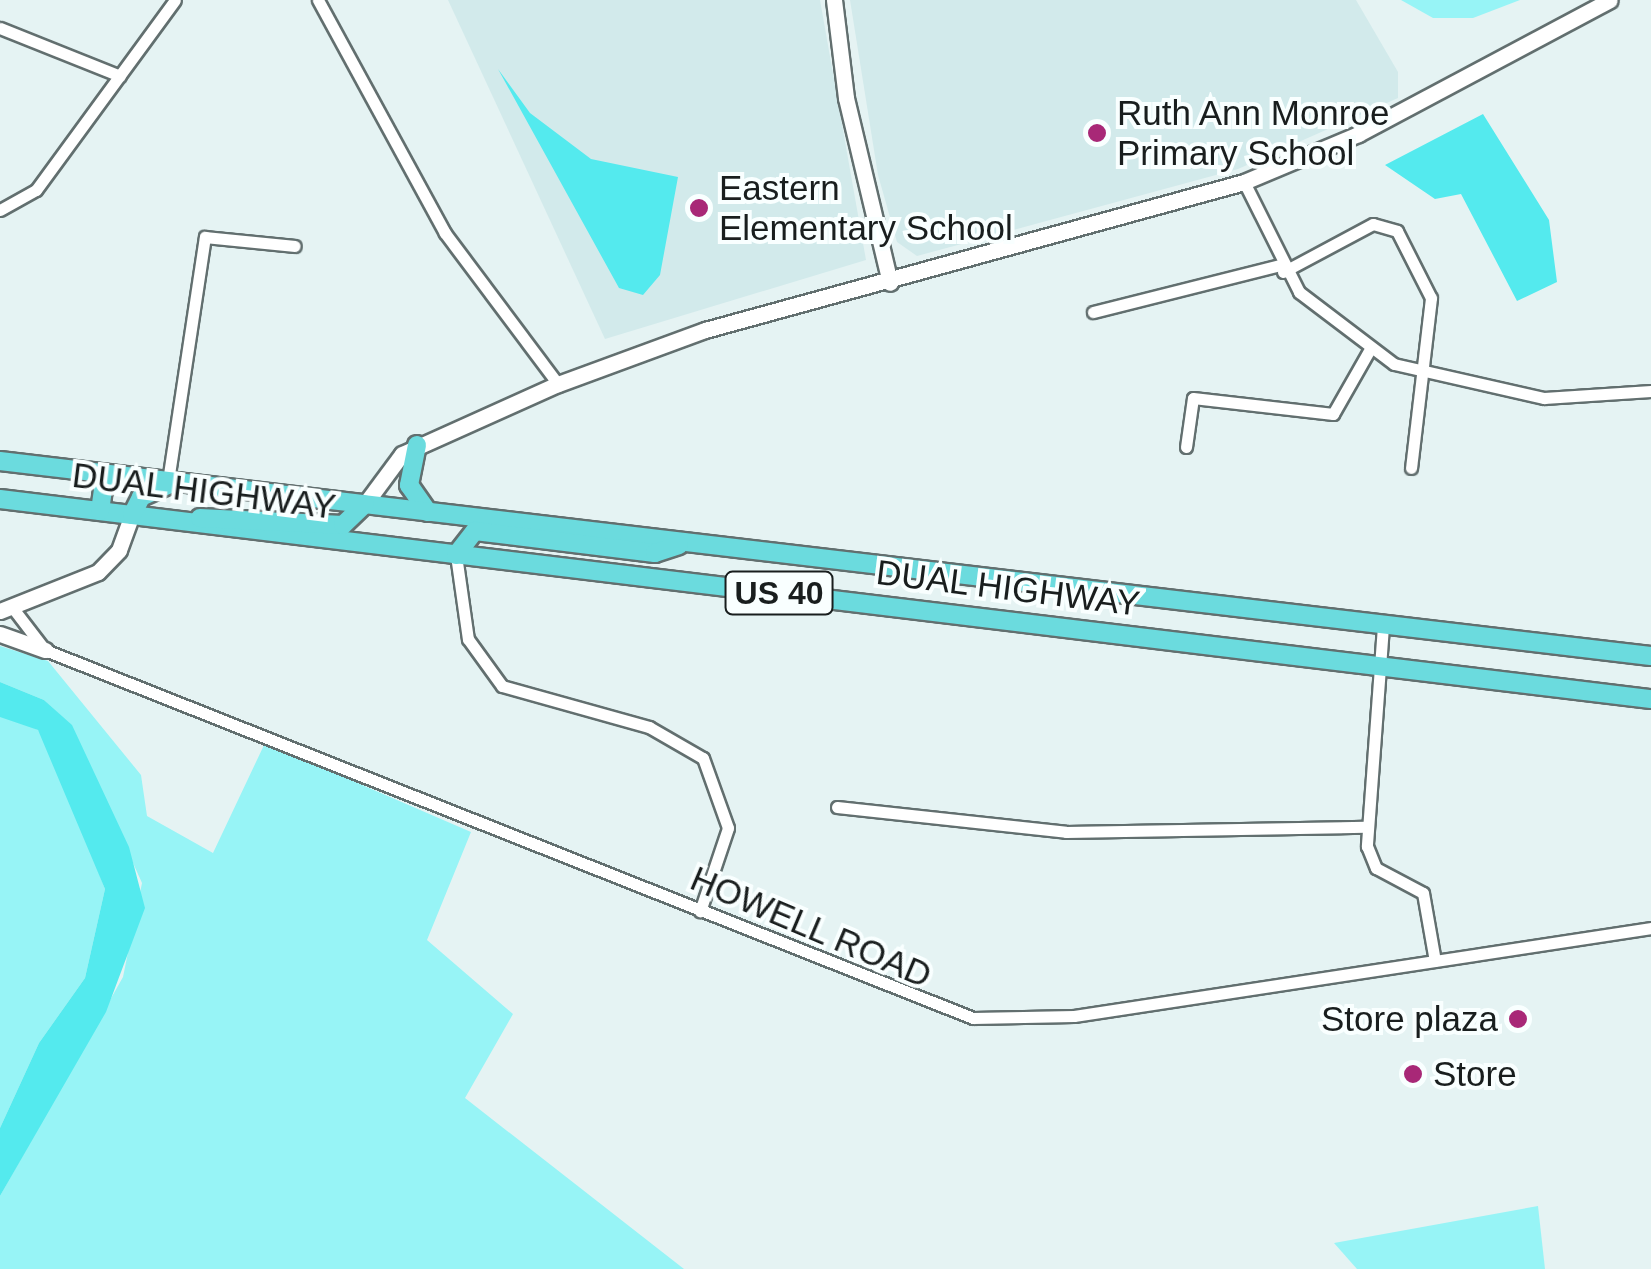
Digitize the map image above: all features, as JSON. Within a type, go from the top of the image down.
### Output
[{"type":"main road","points":[[417,445],[409,485],[428,512]]},
{"type":"main road","name":"DUAL HIGHWAY","points":[[0,461],[1651,656]]},
{"type":"main road","points":[[100,511],[104,474]]},
{"type":"main road","points":[[132,515],[141,497],[171,481]]},
{"type":"main road","name":"DUAL HIGHWAY","points":[[0,500],[1651,699]]},
{"type":"main road","points":[[180,522],[226,512],[343,525],[364,504]]},
{"type":"main road","points":[[456,554],[474,531],[655,552],[686,543]]},
{"type":"street","points":[[0,210],[17,207],[174,0]]},
{"type":"street","points":[[318,0],[445,234],[558,384]]},
{"type":"street","points":[[834,0],[853,134],[890,282]]},
{"type":"street","points":[[364,504],[417,445],[558,384],[705,330],[1244,182],[1358,134],[1610,0]]},
{"type":"street","points":[[0,28],[120,76]]},
{"type":"street","points":[[1244,182],[1281,269],[1369,352],[1422,376],[1573,400],[1651,392]]},
{"type":"street","points":[[1093,312],[1281,269],[1372,224],[1390,225],[1431,298],[1410,468]]},
{"type":"street","points":[[171,481],[205,237],[295,246]]},
{"type":"street","points":[[1186,447],[1193,398],[1333,414],[1369,352]]},
{"type":"street","points":[[45,650],[6,609],[111,562],[132,515]]},
{"type":"street","points":[[456,554],[468,640],[502,686],[649,727],[703,758],[728,828],[700,910]]},
{"type":"street","points":[[1383,626],[1364,827],[1376,868],[1423,893],[1435,961]]},
{"type":"street","points":[[0,634],[45,650]]},
{"type":"street","name":"HOWELL ROAD","points":[[45,650],[700,910],[916,1002],[999,1021],[1651,928]]},
{"type":"street","points":[[837,806],[1050,832],[1364,827]]},
{"type":"shaded area","name":"Eastern Elementary School","points":[[448,0],[820,0],[866,260],[605,339]]},
{"type":"shaded area","name":"Ruth Ann Monroe Primary School","points":[[850,0],[1356,0],[1398,72],[1398,98],[1238,169],[917,256],[897,242],[878,175]]},
{"type":"shaded area","points":[[1401,0],[1520,0],[1473,18],[1433,18]]},
{"type":"shaded area","points":[[498,69],[530,113],[591,159],[678,177],[660,275],[643,295],[619,288]]},
{"type":"shaded area","points":[[1483,114],[1549,220],[1557,282],[1517,301],[1461,194],[1435,199],[1385,165]]},
{"type":"shaded area","points":[[0,646],[48,661],[141,775],[147,816],[213,853],[265,743],[471,832],[427,940],[513,1014],[465,1098],[684,1269],[0,1269],[0,1196],[123,977],[142,883],[71,725],[44,700],[0,682]]},
{"type":"shaded area","points":[[0,682],[44,700],[72,725],[129,847],[145,908],[106,1012],[0,1196],[0,1128],[39,1043],[85,978],[105,889],[38,730],[0,717]]},
{"type":"shaded area","points":[[10,716],[38,730],[54,756],[105,889],[85,978],[39,1043],[0,1128],[0,717]]},
{"type":"shaded area","points":[[1538,1206],[1545,1269],[1357,1269],[1334,1243]]},
{"type":"place","name":"Ruth Ann Monroe Primary School","points":[[1097,133]]},
{"type":"place","name":"Eastern Elementary School","points":[[699,208]]},
{"type":"place","name":"Store plaza","points":[[1518,1019]]},
{"type":"place","name":"Store","points":[[1413,1074]]}]
